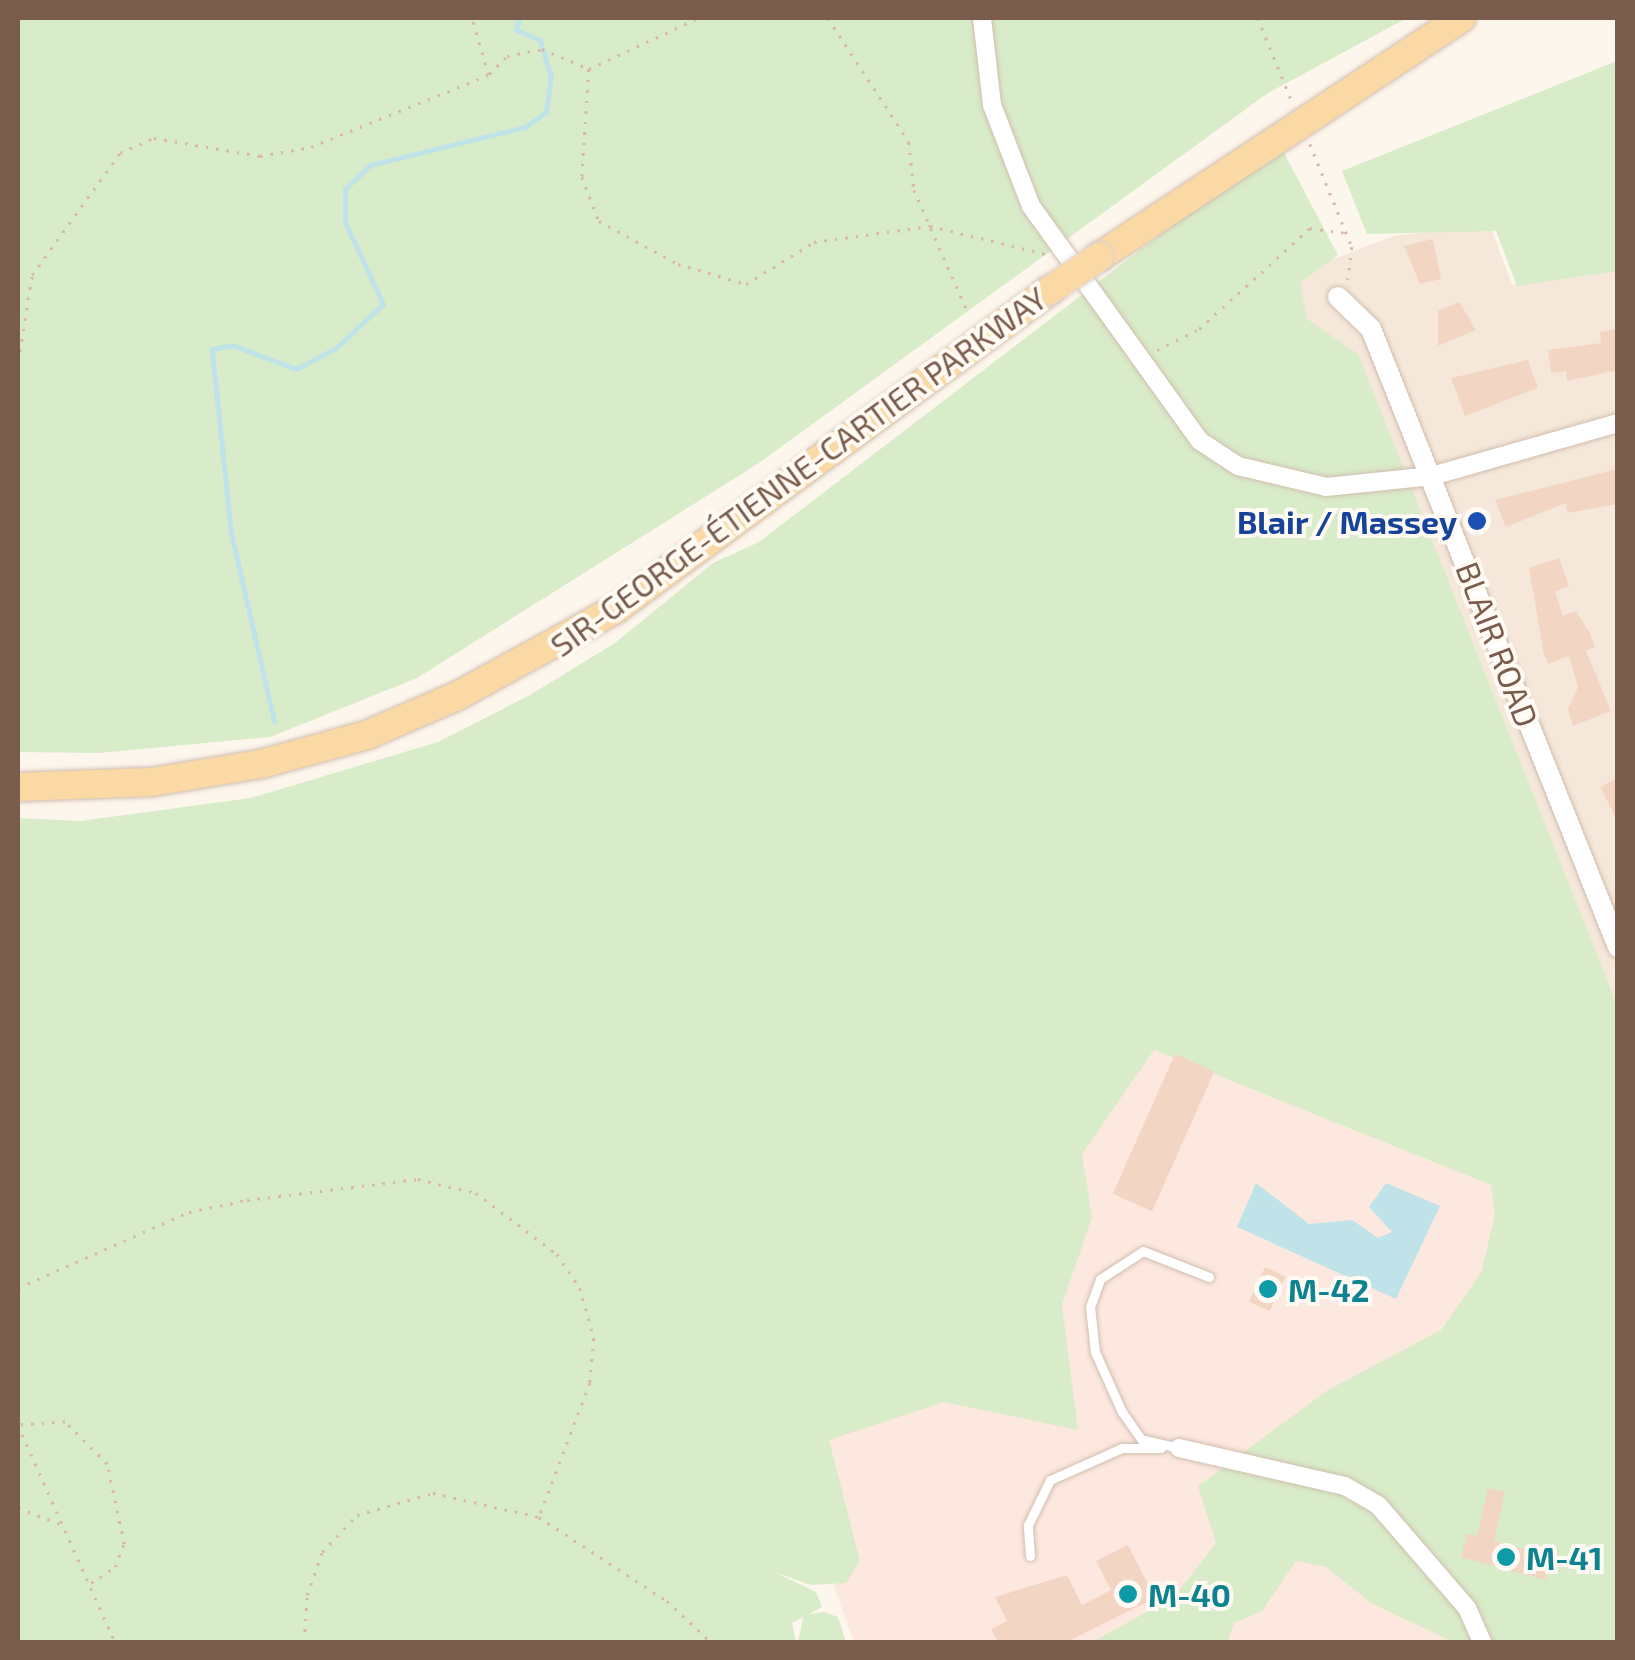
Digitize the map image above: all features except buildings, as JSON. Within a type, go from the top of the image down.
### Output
[{"type":"main road","name":"SIR-GEORGE-ÉTIENNE-CARTIER PARKWAY","points":[[18,787],[152,782],[262,764],[367,735],[459,695],[616,608],[1050,290],[1299,117],[1462,18]]},
{"type":"street","points":[[982,18],[1003,146],[1061,253],[1200,441],[1238,466],[1326,487],[1432,476],[1618,423]]},
{"type":"street","name":"BLAIR ROAD","points":[[1338,297],[1370,329],[1618,947]]},
{"type":"street","points":[[1179,1448],[1345,1486],[1378,1505],[1468,1608],[1482,1642]]},
{"type":"lane","points":[[1179,1448],[1141,1438],[1122,1412],[1094,1352],[1090,1307],[1100,1279],[1143,1251],[1210,1277]]},
{"type":"lane","points":[[1030,1556],[1028,1525],[1050,1480],[1122,1448],[1179,1448]]},
{"type":"path","points":[[330,18],[367,18]]},
{"type":"path","points":[[472,18],[488,74]]},
{"type":"path","points":[[18,362],[32,274],[120,153],[154,138],[260,156],[311,147],[488,74],[508,56],[542,49],[589,69],[698,18]]},
{"type":"path","points":[[828,18],[909,142],[930,226],[967,310]]},
{"type":"path","points":[[1258,18],[1346,233],[1355,268],[1338,297]]},
{"type":"path","points":[[589,69],[582,176],[599,221],[678,264],[746,284],[814,242],[930,226],[1023,255],[1061,253]]},
{"type":"path","points":[[1138,360],[1199,329],[1310,228],[1346,233]]},
{"type":"path","points":[[18,1288],[208,1208],[418,1179],[476,1193],[557,1254],[580,1288],[594,1338],[590,1383],[539,1517]]},
{"type":"path","points":[[90,1583],[115,1568],[124,1544],[107,1464],[66,1422],[18,1425],[115,1642]]},
{"type":"path","points":[[304,1642],[307,1595],[322,1552],[357,1516],[434,1493],[539,1517],[667,1601],[711,1642]]},
{"type":"path","points":[[18,1508],[64,1526]]},
{"type":"shaded area","points":[[1490,225],[1512,285],[1617,269],[1617,1029],[1284,278],[1394,236]]},
{"type":"shaded area","points":[[1504,749],[1617,1642],[854,1642],[596,920]]},
{"type":"green space","points":[[18,18],[1407,18],[1268,93],[759,463],[417,678],[270,737],[99,753],[18,752]]},
{"type":"green space","points":[[1617,61],[1617,271],[1517,286],[1496,231],[1367,234],[1342,171]]},
{"type":"green space","points":[[1283,151],[1338,255],[1300,283],[1307,319],[1358,354],[1617,1005],[1617,1642],[1453,1642],[1371,1603],[1326,1567],[1296,1561],[1262,1611],[1234,1623],[1228,1642],[1092,1642],[1174,1597],[1216,1543],[1198,1486],[1328,1390],[1441,1330],[1481,1273],[1495,1215],[1491,1185],[1154,1050],[1082,1154],[1092,1217],[1062,1305],[1078,1430],[944,1402],[829,1440],[860,1561],[846,1583],[811,1585],[774,1572],[816,1592],[822,1607],[792,1623],[796,1642],[18,1642],[18,818],[80,821],[251,798],[438,742],[530,695],[615,643],[713,563],[759,542],[1267,153]]},
{"type":"green space","points":[[824,1612],[838,1617],[846,1642],[798,1642],[804,1615]]},
{"type":"water","points":[[1256,1183],[1309,1224],[1352,1220],[1378,1238],[1392,1232],[1369,1207],[1386,1183],[1440,1206],[1396,1299],[1237,1227]]},
{"type":"waterway","points":[[274,721],[231,534],[212,349],[232,345],[296,369],[336,348],[383,304],[345,222],[345,189],[370,165],[525,127],[546,112],[551,77],[540,40],[516,30],[519,18]]},
{"type":"place","name":"Blair / Massey","points":[[1477,521]]},
{"type":"place","name":"M-42","points":[[1268,1289]]},
{"type":"place","name":"M-41","points":[[1506,1557]]},
{"type":"place","name":"M-40","points":[[1128,1594]]}]
